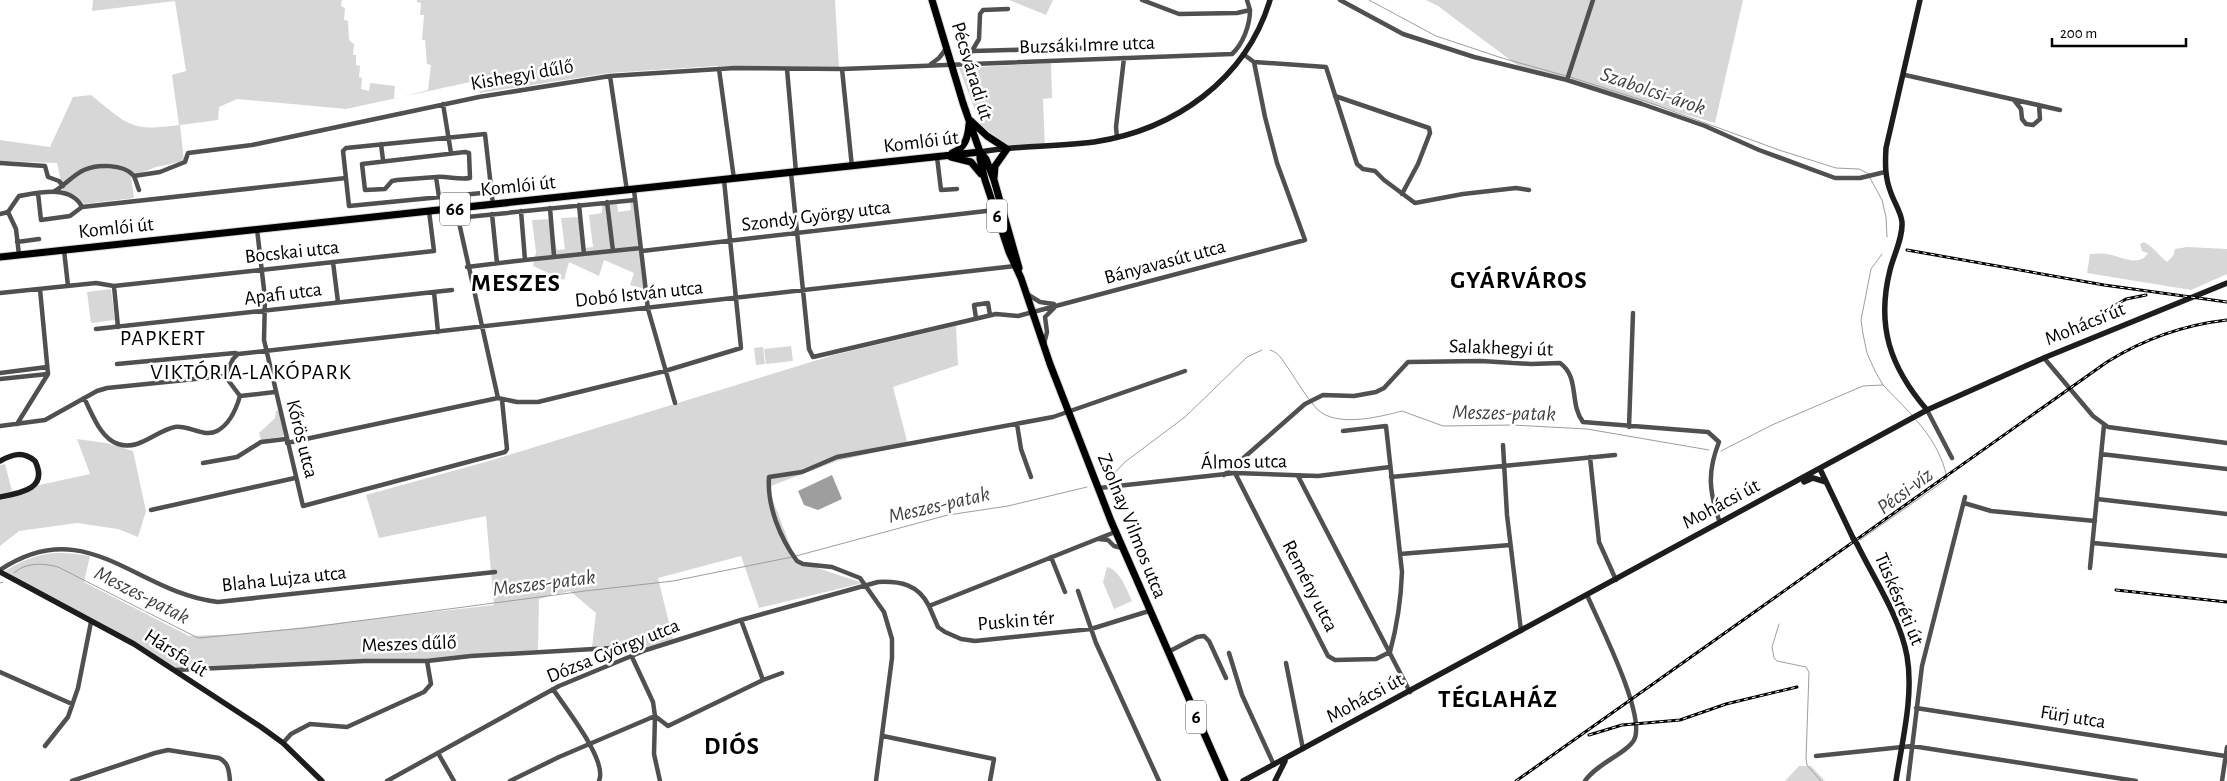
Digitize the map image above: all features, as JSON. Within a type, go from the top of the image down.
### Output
[{"type":"main road","name":"Pécsváradi út","points":[[932,0],[980,152]]},
{"type":"main road","points":[[1920,0],[1905,75],[1886,148],[1885,172],[1890,192],[1902,218],[1902,230],[1889,278],[1885,324],[1896,368],[1927,410]]},
{"type":"main road","points":[[980,152],[1076,144],[1117,138],[1154,126],[1186,110],[1215,87],[1244,54],[1261,24],[1270,2]]},
{"type":"main road","points":[[969,118],[987,136],[1007,149]]},
{"type":"main road","points":[[945,155],[963,146],[968,135],[969,118]]},
{"type":"main road","points":[[994,180],[995,166],[1007,149]]},
{"type":"main road","name":"Komlói út","points":[[0,257],[980,152]]},
{"type":"main road","name":"Zsolnay Vilmos utca","points":[[980,152],[986,159],[994,180],[1021,278],[1044,346],[1115,532],[1225,781]]},
{"type":"main road","name":"Zsolnay Vilmos utca","points":[[980,152],[985,180],[994,210],[1021,278]]},
{"type":"main road","points":[[945,155],[971,162],[978,168],[985,180]]},
{"type":"main road","name":"Mohácsi út","points":[[1243,781],[1927,410],[2044,358],[2227,283]]},
{"type":"main road","points":[[0,460],[16,454],[26,455],[35,461],[39,472],[36,482],[32,487],[0,497]]},
{"type":"main road","name":"Tüskésréti út","points":[[1820,469],[1891,611],[1905,648],[1908,683],[1896,781]]},
{"type":"main road","points":[[1792,484],[1800,484],[1813,478],[1826,482]]},
{"type":"main road","name":"Hársfa út","points":[[0,571],[134,644],[283,743],[322,781]]},
{"type":"main road","points":[[1275,781],[1287,758]]},
{"type":"main road","points":[[1267,768],[1273,772],[1275,781]]},
{"type":"street","points":[[1142,0],[1179,14],[1250,10],[1247,0]]},
{"type":"street","points":[[1340,0],[1376,21],[1419,40],[1474,57],[1568,78],[1705,126],[1759,150],[1835,178],[1866,177],[1885,172]]},
{"type":"street","points":[[1568,78],[1594,0]]},
{"type":"street","points":[[965,64],[979,39],[980,14],[983,10],[1008,9]]},
{"type":"street","name":"Buzsáki Imre utca","points":[[952,64],[1232,54],[1240,45],[1248,23],[1250,10]]},
{"type":"street","points":[[930,65],[939,58],[947,47]]},
{"type":"street","points":[[973,51],[1118,47]]},
{"type":"street","points":[[1244,54],[1254,62],[1326,67],[1358,166],[1374,171],[1417,204],[1463,194],[1516,188],[1529,190]]},
{"type":"street","points":[[1117,138],[1116,126],[1124,58]]},
{"type":"street","name":"Bányavasút utca","points":[[803,291],[808,349],[813,357],[990,315],[1018,316],[1305,240],[1276,162],[1254,62]]},
{"type":"street","name":"Kishegyi dűlő","points":[[56,191],[75,176],[92,167],[110,167],[126,170],[134,176],[160,172],[185,162],[188,153],[252,144],[443,104],[610,76],[719,69],[842,69],[952,64]]},
{"type":"street","points":[[719,69],[734,179]]},
{"type":"street","points":[[787,69],[803,291]]},
{"type":"street","points":[[842,69],[852,167]]},
{"type":"street","points":[[1905,75],[2060,110]]},
{"type":"street","points":[[610,76],[631,190],[635,200],[648,309],[675,403]]},
{"type":"street","points":[[1335,96],[1429,128],[1430,133],[1418,164],[1402,194]]},
{"type":"street","points":[[2014,100],[2021,109],[2022,119],[2026,124],[2033,125],[2040,119],[2039,105]]},
{"type":"street","points":[[443,104],[451,153]]},
{"type":"street","points":[[492,192],[350,206],[344,149],[449,136],[485,134],[492,192],[493,205]]},
{"type":"street","points":[[381,144],[383,160]]},
{"type":"street","points":[[469,153],[470,178],[456,180],[446,176],[397,180],[392,181],[385,189],[365,190],[362,164],[383,160],[469,153]]},
{"type":"street","points":[[936,157],[941,175],[941,190],[957,189]]},
{"type":"street","points":[[0,163],[45,166],[48,177],[59,181],[63,186]]},
{"type":"street","points":[[134,176],[139,190]]},
{"type":"street","points":[[436,177],[438,198]]},
{"type":"street","points":[[38,193],[42,220],[70,216],[82,207],[346,178]]},
{"type":"street","points":[[202,462],[237,457],[261,442],[287,441],[500,399],[538,402],[665,371],[742,347],[724,180]]},
{"type":"street","points":[[0,214],[8,212],[19,196],[56,191],[69,196],[80,203],[82,207]]},
{"type":"street","points":[[457,218],[635,200]]},
{"type":"street","points":[[607,202],[613,251]]},
{"type":"street","points":[[578,205],[584,254]]},
{"type":"street","points":[[550,208],[554,256]]},
{"type":"street","points":[[456,209],[467,267],[500,399]]},
{"type":"street","name":"Szondy György utca","points":[[467,267],[554,256],[798,233],[994,210]]},
{"type":"street","points":[[521,211],[526,260]]},
{"type":"street","points":[[8,212],[14,220],[18,255]]},
{"type":"street","name":"Bocskai utca","points":[[0,293],[96,283],[114,286],[434,252],[429,212]]},
{"type":"street","points":[[492,214],[497,263]]},
{"type":"street","name":"Kőrös utca","points":[[257,229],[264,312],[263,327],[275,392],[303,506],[505,452],[507,449],[507,436],[500,399]]},
{"type":"street","points":[[17,242],[39,239]]},
{"type":"street","points":[[64,250],[68,286]]},
{"type":"street","points":[[333,262],[338,302]]},
{"type":"street","name":"Dobó István utca","points":[[117,364],[235,352],[238,354],[482,328],[1015,266]]},
{"type":"street","points":[[114,286],[118,326]]},
{"type":"street","points":[[18,424],[48,374],[40,289]]},
{"type":"street","name":"Apafi utca","points":[[96,328],[264,312],[452,290]]},
{"type":"street","points":[[434,292],[438,332]]},
{"type":"street","points":[[1027,294],[1040,302],[1061,304]]},
{"type":"street","points":[[976,318],[974,305],[988,303],[990,315]]},
{"type":"street","points":[[1044,346],[1047,332],[1045,317],[1047,313],[1061,304]]},
{"type":"street","points":[[1629,427],[1632,313]]},
{"type":"street","points":[[225,376],[232,360],[238,354]]},
{"type":"street","points":[[2044,358],[2093,416],[2104,425],[2119,430],[2227,443]]},
{"type":"street","name":"Salakhegyi út","points":[[1224,475],[1257,444],[1307,403],[1323,395],[1354,396],[1376,392],[1384,388],[1408,362],[1416,360],[1560,363],[1570,372],[1574,403],[1578,415],[1583,422],[1708,432],[1715,436],[1719,442],[1710,469],[1710,479],[1720,523]]},
{"type":"street","points":[[0,372],[47,367]]},
{"type":"street","points":[[876,781],[892,665],[892,639],[884,612],[860,578],[853,573],[832,567],[803,564],[794,557],[771,510],[768,496],[769,477],[802,472],[837,458],[880,448],[1018,424],[1069,412],[1185,370]]},
{"type":"street","points":[[0,379],[48,374]]},
{"type":"street","points":[[225,376],[240,396]]},
{"type":"street","points":[[0,426],[45,420],[84,398],[107,388],[225,376]]},
{"type":"street","points":[[240,396],[275,392]]},
{"type":"street","points":[[84,398],[106,437],[117,444],[130,446],[142,443],[174,427],[183,426],[208,433],[216,431],[230,419],[240,396]]},
{"type":"street","points":[[1927,410],[1952,458]]},
{"type":"street","points":[[1018,424],[1022,449],[1031,477]]},
{"type":"street","points":[[2090,568],[2104,425]]},
{"type":"street","points":[[1343,431],[1386,426],[1400,554],[1401,587],[1396,630],[1390,652]]},
{"type":"street","points":[[1503,445],[1510,545],[1521,631]]},
{"type":"street","points":[[2101,454],[2227,469]]},
{"type":"street","points":[[1391,476],[1615,455]]},
{"type":"street","points":[[1590,457],[1599,542],[1616,580]]},
{"type":"street","name":"Álmos utca","points":[[1098,488],[1235,473],[1271,473],[1298,476],[1390,467]]},
{"type":"street","name":"Remény utca","points":[[1235,473],[1331,658],[1376,659],[1390,652]]},
{"type":"street","points":[[1298,476],[1410,692]]},
{"type":"street","points":[[151,510],[296,478]]},
{"type":"street","points":[[1908,781],[1922,666],[1965,497]]},
{"type":"street","points":[[2097,499],[2227,514]]},
{"type":"street","points":[[1964,503],[1991,511],[2095,521]]},
{"type":"street","name":"Puskin tér","points":[[1115,532],[929,606],[938,627],[961,639],[1000,640],[1090,629],[1149,612]]},
{"type":"street","points":[[1095,540],[1108,540],[1114,546],[1122,548]]},
{"type":"street","points":[[2093,543],[2227,556]]},
{"type":"street","points":[[1400,554],[1510,545]]},
{"type":"street","name":"Blaha Lujza utca","points":[[0,571],[33,553],[64,548],[98,556],[180,592],[203,600],[218,602],[495,572]]},
{"type":"street","points":[[1051,557],[1064,592]]},
{"type":"street","name":"Dózsa György utca","points":[[387,781],[553,689],[646,650],[741,620],[878,582],[903,582],[918,590],[924,596],[929,606]]},
{"type":"street","points":[[1078,591],[1089,619],[1090,629],[1159,781]]},
{"type":"street","points":[[1584,781],[1595,769],[1631,744],[1635,738],[1636,726],[1620,670],[1587,596]]},
{"type":"street","points":[[741,620],[763,680]]},
{"type":"street","points":[[45,746],[68,717],[78,688],[91,622]]},
{"type":"street","points":[[1168,652],[1197,637],[1204,636],[1209,641],[1226,678]]},
{"type":"street","name":"Meszes dűlő","points":[[173,670],[364,661],[427,661],[530,652],[610,648],[646,650]]},
{"type":"street","points":[[1229,653],[1242,696],[1274,765]]},
{"type":"street","points":[[632,657],[653,702],[654,754],[660,781]]},
{"type":"street","points":[[283,743],[302,727],[316,724],[347,727],[424,692],[431,684],[427,661]]},
{"type":"street","points":[[1286,663],[1303,749]]},
{"type":"street","points":[[0,672],[72,704]]},
{"type":"street","points":[[654,716],[668,726],[763,680],[782,673]]},
{"type":"street","points":[[553,689],[590,744],[606,780]]},
{"type":"street","name":"Fürj utca","points":[[1916,708],[2225,756]]},
{"type":"street","points":[[510,781],[654,716]]},
{"type":"street","points":[[883,736],[994,759],[990,781]]},
{"type":"street","points":[[1816,756],[1912,746],[2136,781]]},
{"type":"street","points":[[2222,781],[2227,746]]},
{"type":"street","points":[[72,781],[168,750],[220,758],[229,770],[230,781]]},
{"type":"street","points":[[438,753],[454,781]]},
{"type":"street","points":[[600,781],[602,774]]},
{"type":"shaded area","points":[[93,0],[342,0],[341,6],[345,8],[344,20],[348,21],[349,40],[354,44],[353,55],[356,55],[356,65],[360,66],[361,89],[369,91],[370,83],[395,86],[394,99],[346,109],[237,99],[219,107],[218,120],[180,125],[184,161],[156,167],[131,177],[134,198],[84,204],[77,196],[63,190],[57,163],[0,161],[0,140],[50,147],[73,97],[91,95],[122,120],[131,124],[150,127],[179,125],[172,75],[186,71],[175,1],[92,11]]},
{"type":"shaded area","points":[[417,0],[835,0],[839,67],[717,66],[609,73],[480,93],[475,81],[403,97],[428,90],[431,65],[427,64],[425,40],[422,40],[424,15],[420,15],[421,3],[417,2]]},
{"type":"shaded area","points":[[1009,0],[1053,0],[1046,15]]},
{"type":"shaded area","points":[[1426,0],[1743,0],[1715,123],[1517,65],[1438,6]]},
{"type":"shaded area","points":[[1051,63],[1052,98],[1043,99],[1045,149],[1008,151],[1005,143],[982,129],[959,68]]},
{"type":"shaded area","points":[[635,200],[646,289],[630,285],[634,273],[604,260],[599,276],[569,262],[564,280],[533,266],[536,252],[532,220],[551,219],[557,250],[565,249],[561,218],[580,217],[585,248],[593,247],[589,215],[602,213],[602,206],[617,204],[618,212],[631,210],[630,203]]},
{"type":"shaded area","points":[[2144,242],[2151,246],[2167,262],[2173,256],[2175,249],[2187,247],[2227,249],[2227,274],[2191,290],[2087,273],[2090,254],[2105,254],[2129,260],[2140,260],[2148,253],[2142,251],[2140,244]]},
{"type":"shaded area","points":[[111,289],[115,320],[91,323],[87,292]]},
{"type":"shaded area","points":[[956,326],[958,365],[893,387],[908,445],[837,461],[768,487],[796,561],[863,583],[759,608],[741,556],[658,578],[673,639],[647,647],[592,647],[596,613],[570,591],[539,599],[538,650],[427,661],[173,668],[5,571],[36,556],[46,554],[66,553],[90,556],[84,582],[189,636],[243,634],[494,605],[486,516],[379,538],[366,495],[489,461],[834,355]]},
{"type":"shaded area","points":[[791,346],[793,361],[766,364],[764,349]]},
{"type":"shaded area","points":[[763,347],[765,364],[756,365],[754,348]]},
{"type":"shaded area","points":[[280,410],[286,436],[261,440],[259,433],[275,418],[276,411]]},
{"type":"shaded area","points":[[77,439],[106,443],[133,451],[146,511],[138,537],[118,529],[77,523],[19,531],[0,546],[0,465],[5,464],[12,491],[90,474]]},
{"type":"shaded area","points":[[832,475],[842,499],[818,510],[804,505],[798,491]]},
{"type":"shaded area","points":[[1107,567],[1119,576],[1132,601],[1114,609],[1103,582]]},
{"type":"shaded area","points":[[1799,766],[1811,766],[1825,781],[1785,781]]},
{"type":"waterway","name":"Szabolcsi-árok","points":[[1369,0],[1436,36],[1502,58],[1566,76]]},
{"type":"waterway","name":"Szabolcsi-árok","points":[[1570,77],[1645,101],[1779,150],[1836,168],[1859,169],[1869,174]]},
{"type":"waterway","name":"Szabolcsi-árok","points":[[1870,178],[1882,200],[1886,217],[1887,237]]},
{"type":"waterway","name":"Szabolcsi-árok","points":[[1882,254],[1871,269],[1861,320],[1863,334],[1867,353],[1883,385],[1912,415]]},
{"type":"waterway","name":"Meszes-patak","points":[[1107,481],[1125,462],[1185,417],[1247,357],[1262,350]]},
{"type":"waterway","name":"Meszes-patak","points":[[1270,350],[1280,357],[1317,409],[1325,415],[1335,418],[1346,420],[1370,418],[1402,411],[1443,426],[1512,425],[1587,429],[1709,450]]},
{"type":"waterway","name":"Meszes-patak","points":[[1721,451],[1772,425],[1863,386],[1883,385]]},
{"type":"waterway","name":"Pécsi-víz","points":[[1860,540],[1947,479],[1936,447],[1916,420]]},
{"type":"waterway","name":"Meszes-patak","points":[[796,556],[948,515],[1008,506],[1087,487]]},
{"type":"waterway","name":"Meszes-patak","points":[[14,573],[19,569],[35,564],[58,567],[198,638],[305,628],[673,581],[792,557]]},
{"type":"waterway","name":"Pécsi-víz","points":[[1779,624],[1772,647],[1774,658],[1777,661],[1806,667],[1809,672],[1806,759],[1807,765],[1821,781]]},
{"type":"railway","points":[[1907,250],[2104,285],[2227,302]]},
{"type":"railway","points":[[2099,315],[2126,299],[2146,295]]},
{"type":"railway","points":[[1516,781],[2107,362],[2135,346],[2164,334],[2195,325],[2227,320]]},
{"type":"railway","points":[[2116,590],[2227,602]]},
{"type":"railway","points":[[1589,735],[1622,725],[1680,720],[1726,704],[1797,687]]},
{"type":"district","name":"GYÁRVÁROS","points":[[1519,280]]},
{"type":"district","name":"MESZES","points":[[516,283]]},
{"type":"district","name":"PAPKERT","points":[[163,338]]},
{"type":"district","name":"VIKTÓRIA-LAKÓPARK","points":[[251,372]]},
{"type":"district","name":"TÉGLAHÁZ","points":[[1498,699]]},
{"type":"district","name":"DIÓS","points":[[732,746]]}]
